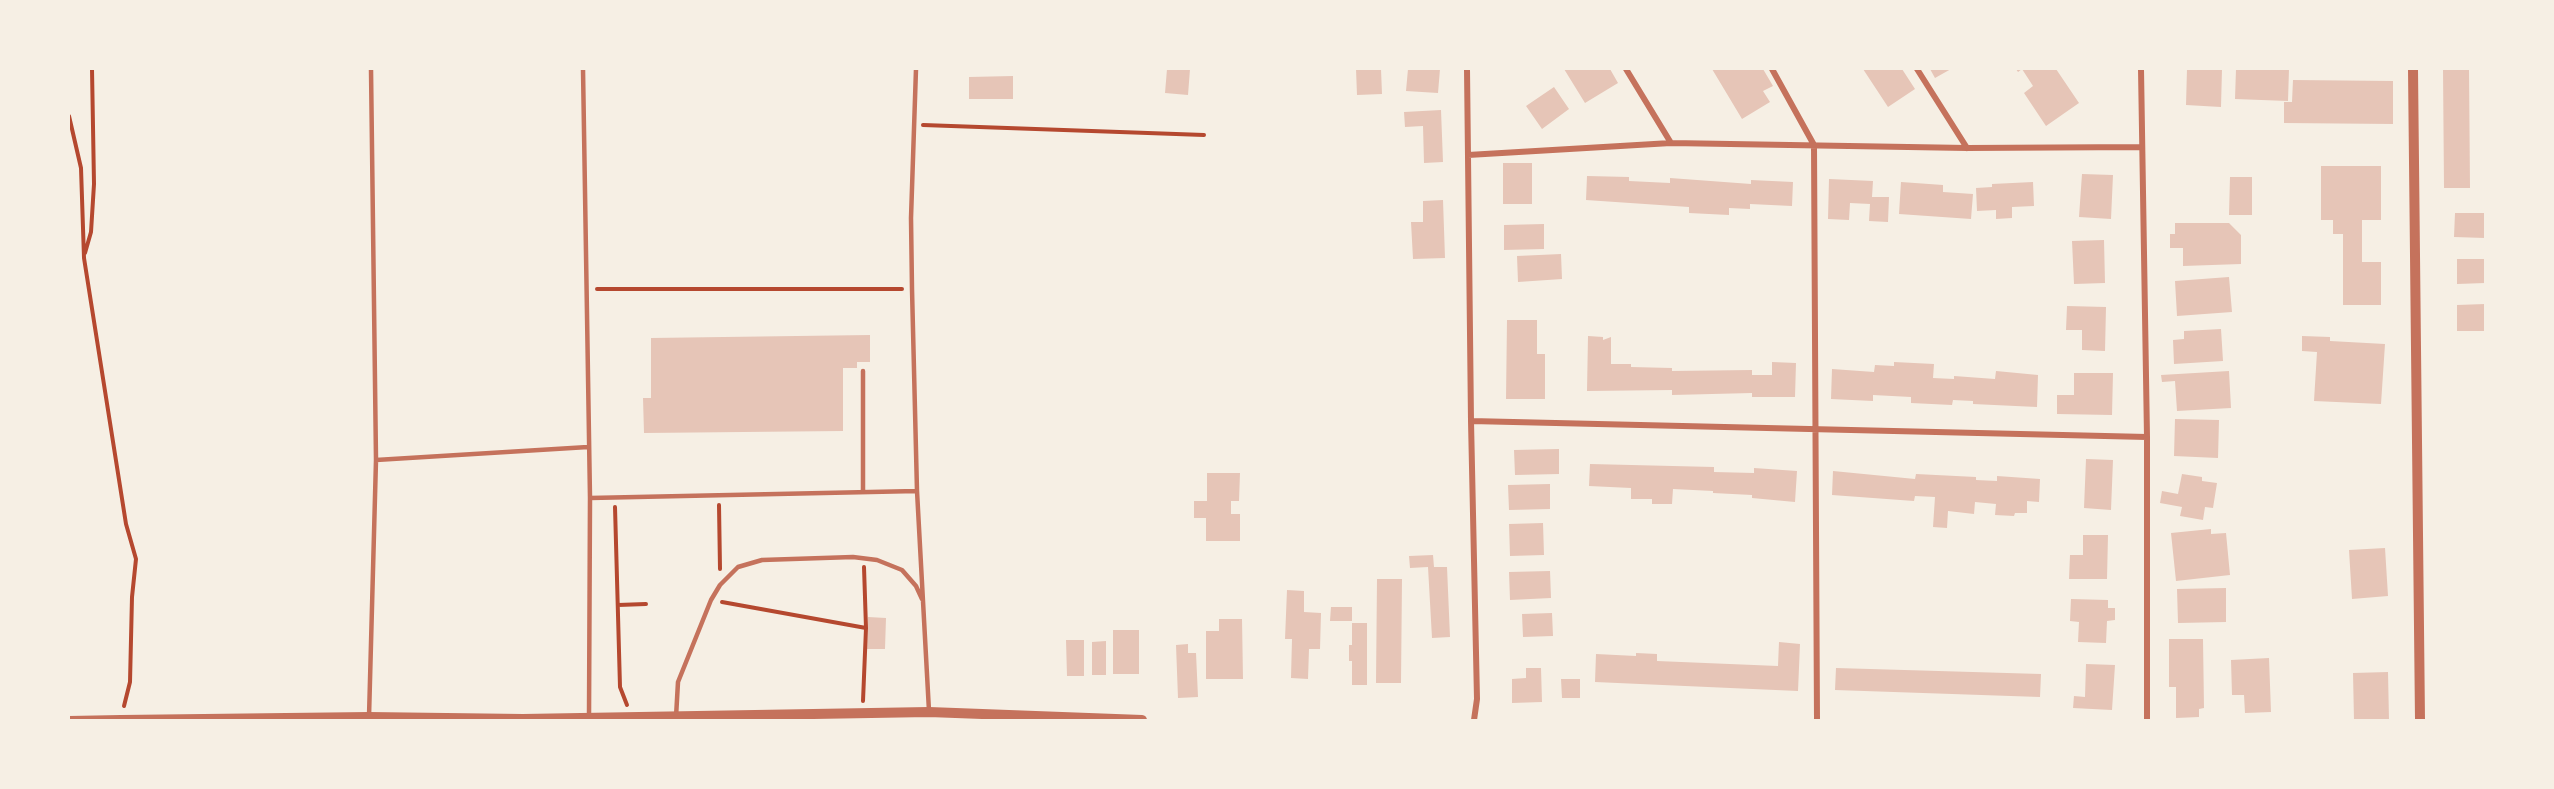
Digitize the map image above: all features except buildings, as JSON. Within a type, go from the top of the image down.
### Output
[{"type":"street","points":[[1467,69],[1477,699],[1474,720]]},
{"type":"street","points":[[1626,69],[1671,143]]},
{"type":"street","points":[[1772,69],[1814,145],[1817,720]]},
{"type":"street","points":[[1917,69],[1967,148]]},
{"type":"street","points":[[2141,69],[2147,720]]},
{"type":"street","points":[[2413,69],[2420,720]]},
{"type":"street","points":[[1468,155],[1671,143],[1967,148],[2142,147]]},
{"type":"street","points":[[1471,421],[2146,436]]},
{"type":"street","points":[[69,719],[523,719],[863,713],[1142,720]]},
{"type":"lane","points":[[369,718],[376,460],[371,69]]},
{"type":"lane","points":[[583,69],[590,498],[589,718]]},
{"type":"lane","points":[[916,69],[911,218],[912,289],[917,491],[929,716]]},
{"type":"lane","points":[[862,492],[863,371]]},
{"type":"lane","points":[[376,460],[588,447]]},
{"type":"lane","points":[[590,498],[917,491]]},
{"type":"lane","points":[[676,717],[678,682],[711,600],[720,585],[738,567],[762,560],[864,558],[886,562],[902,570],[915,586],[922,602]]},
{"type":"path","points":[[84,258],[91,232],[94,184],[92,69]]},
{"type":"path","points":[[69,116],[81,168],[84,258],[126,524],[136,559],[132,597],[130,682],[121,719]]},
{"type":"path","points":[[914,125],[1204,135]]},
{"type":"path","points":[[586,289],[912,289]]},
{"type":"path","points":[[719,494],[720,585]]},
{"type":"path","points":[[614,497],[620,687],[631,716]]},
{"type":"path","points":[[863,713],[866,628],[864,558]]},
{"type":"path","points":[[711,600],[866,628]]},
{"type":"path","points":[[618,605],[646,604]]}]
